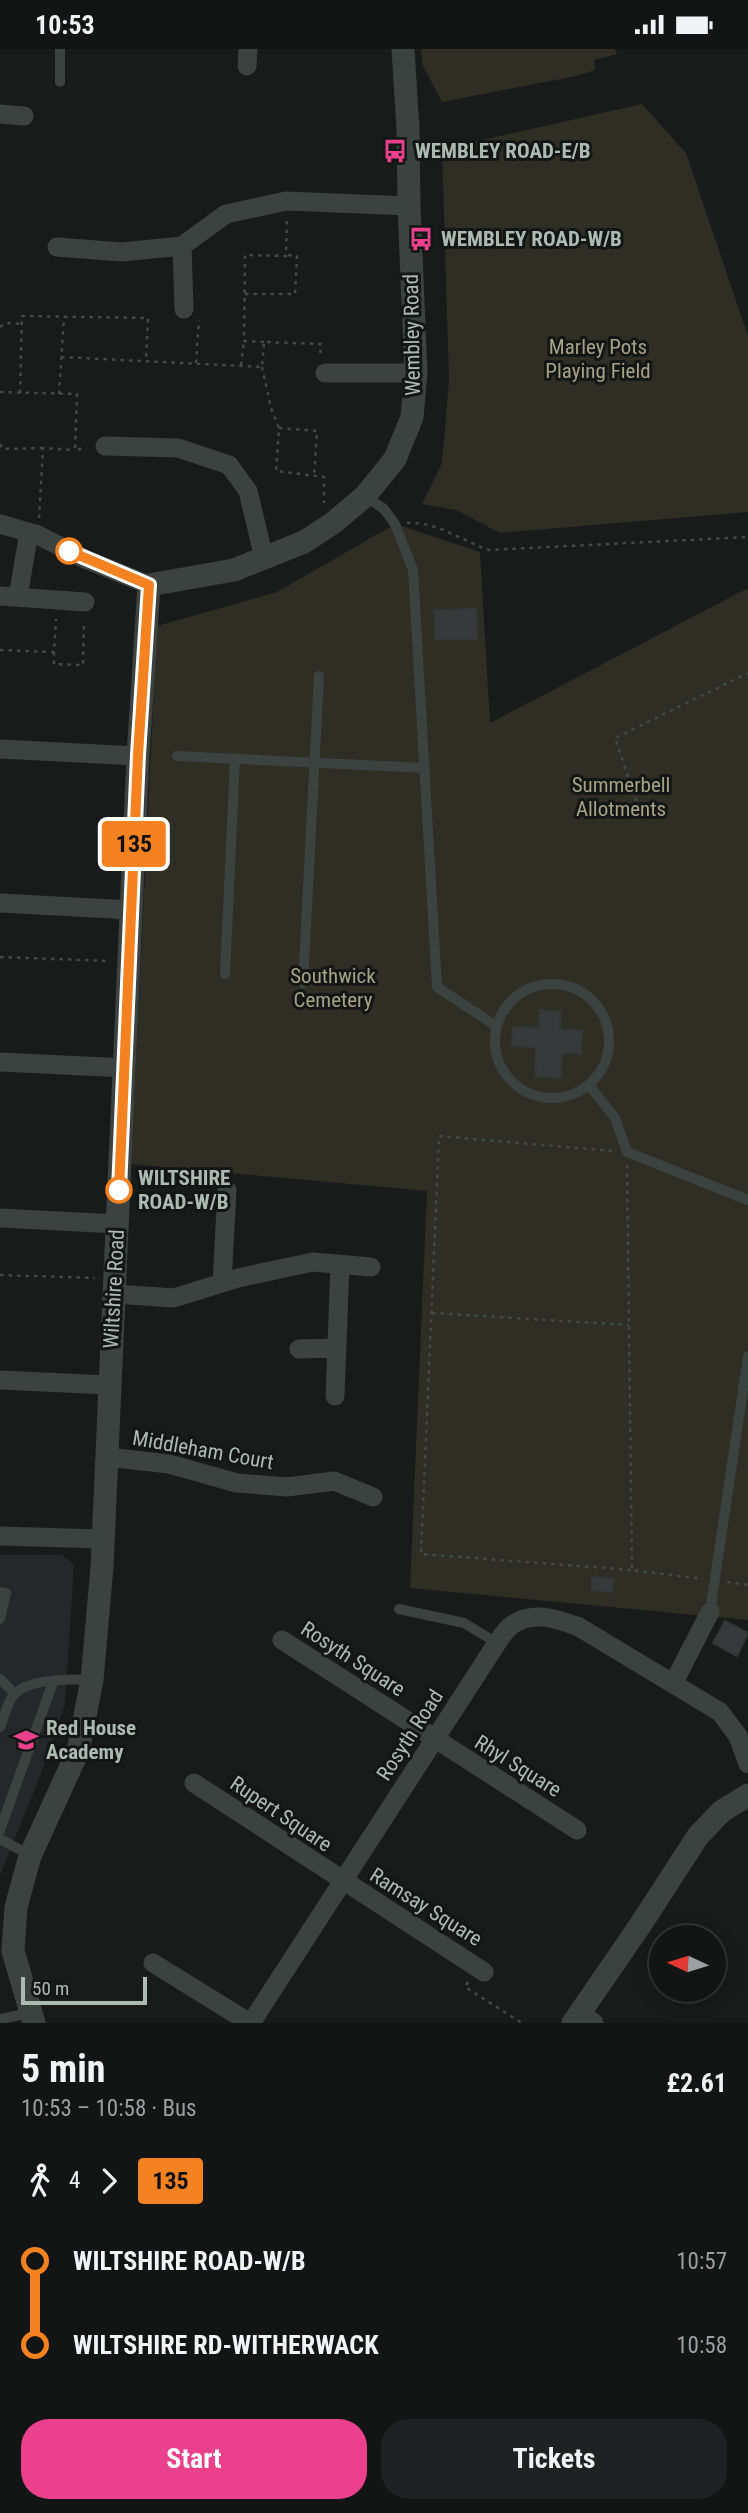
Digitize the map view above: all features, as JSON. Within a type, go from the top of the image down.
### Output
[{"type":"street","name":"Wembley Road","points":[[149,585],[234,570],[304,542],[365,496],[395,459],[412,417],[416,373],[403,49]]},
{"type":"street","points":[[0,114],[24,116]]},
{"type":"street","points":[[57,247],[122,252],[182,246],[226,214],[288,201],[409,206]]},
{"type":"street","points":[[182,246],[184,309]]},
{"type":"street","points":[[325,373],[416,373]]},
{"type":"street","points":[[105,446],[178,448],[229,465],[248,491],[264,558]]},
{"type":"street","points":[[0,524],[34,534],[85,559],[149,585]]},
{"type":"street","points":[[34,534],[9,596],[85,602]]},
{"type":"street","name":"Wiltshire Road","points":[[32,2018],[13,1951],[16,1907],[30,1856],[78,1751],[92,1680],[102,1567],[138,755],[149,585]]},
{"type":"street","points":[[0,749],[138,755]]},
{"type":"street","points":[[0,903],[132,910]]},
{"type":"street","points":[[0,1062],[126,1068]]},
{"type":"street","points":[[222,1283],[227,1190]]},
{"type":"street","points":[[0,1218],[117,1224]]},
{"type":"street","points":[[115,1287],[174,1298],[222,1283],[313,1262],[371,1267]]},
{"type":"street","points":[[335,1397],[340,1264]]},
{"type":"street","points":[[299,1349],[337,1348]]},
{"type":"street","points":[[0,1380],[108,1385]]},
{"type":"street","name":"Middleham Court","points":[[107,1457],[169,1464],[237,1483],[287,1487],[334,1481],[373,1497]]},
{"type":"street","points":[[0,1536],[102,1539]]},
{"type":"street","points":[[673,1683],[710,1612]]},
{"type":"street","name":"Rosyth Road","points":[[250,2023],[497,1643],[513,1624],[534,1617],[555,1618],[579,1627],[673,1683],[720,1712],[738,1736],[748,1764]]},
{"type":"street","name":"Rosyth Square","points":[[282,1640],[435,1740]]},
{"type":"street","name":"Rhyl Square","points":[[435,1740],[576,1830]]},
{"type":"street","name":"Rupert Square","points":[[194,1783],[343,1882]]},
{"type":"street","points":[[582,2020],[698,1836],[722,1811],[748,1795]]},
{"type":"street","name":"Ramsay Square","points":[[343,1882],[481,1969]]},
{"type":"street","points":[[153,1963],[250,2023]]},
{"type":"lane","points":[[60,82],[61,49]]},
{"type":"lane","points":[[365,496],[384,509],[395,524],[414,570],[437,987],[496,1026]]},
{"type":"lane","points":[[303,983],[319,676]]},
{"type":"lane","points":[[177,756],[425,768]]},
{"type":"lane","points":[[225,974],[235,758]]},
{"type":"lane","points":[[555,984],[574,988],[590,998],[602,1013],[608,1032],[608,1051],[602,1070],[589,1085],[574,1094],[556,1099],[538,1097],[521,1090],[508,1078],[498,1062],[494,1044],[496,1026],[504,1009],[518,995],[535,986],[555,984]]},
{"type":"lane","points":[[589,1085],[615,1118],[627,1152],[748,1200]]},
{"type":"lane","points":[[710,1612],[748,1356]]},
{"type":"lane","points":[[0,1592],[6,1593],[0,1619]]},
{"type":"lane","points":[[399,1609],[464,1623],[497,1643]]},
{"type":"lane","points":[[0,1679],[15,1694]]},
{"type":"lane","points":[[0,1727],[11,1699],[32,1684],[92,1680]]},
{"type":"lane","points":[[0,1831],[53,1682]]},
{"type":"lane","points":[[0,1839],[30,1856]]},
{"type":"lane","points":[[0,2019],[32,2018]]},
{"type":"path","points":[[286,255],[288,201]]},
{"type":"path","points":[[241,365],[244,341],[245,255],[297,256],[295,294],[245,294]]},
{"type":"path","points":[[184,309],[200,306],[196,363]]},
{"type":"path","points":[[20,393],[22,316],[148,319],[146,360]]},
{"type":"path","points":[[59,394],[64,317]]},
{"type":"path","points":[[0,327],[6,323],[22,324]]},
{"type":"path","points":[[244,341],[321,344],[320,372],[325,373]]},
{"type":"path","points":[[264,342],[262,367],[271,408],[279,428],[276,471],[324,477],[323,503],[331,499],[344,513]]},
{"type":"path","points":[[61,357],[262,367]]},
{"type":"path","points":[[0,392],[77,394],[75,450]]},
{"type":"path","points":[[279,428],[317,431],[314,475]]},
{"type":"path","points":[[0,444],[3,449],[75,450],[105,446]]},
{"type":"path","points":[[34,534],[43,448]]},
{"type":"path","points":[[395,524],[414,523],[440,528],[466,542],[489,550],[748,537]]},
{"type":"path","points":[[58,600],[54,664],[83,665],[85,602]]},
{"type":"path","points":[[0,650],[54,652]]},
{"type":"path","points":[[639,809],[615,739],[748,674]]},
{"type":"path","points":[[0,957],[130,962]]},
{"type":"path","points":[[632,1570],[627,1152],[439,1136],[421,1555],[632,1570],[748,1584]]},
{"type":"path","points":[[0,1275],[115,1287]]},
{"type":"path","points":[[432,1313],[629,1325]]},
{"type":"path","points":[[481,1969],[465,1987],[522,2023]]},
{"type":"shaded area","name":"Red House Academy","points":[[0,1555],[62,1555],[74,1565],[65,1704],[40,1776],[0,1875]]},
{"type":"green space","points":[[421,49],[615,49],[617,54],[594,60],[595,70],[576,76],[442,102],[422,64]]},
{"type":"green space","name":"Marley Pots Playing Field","points":[[642,104],[686,153],[748,336],[748,512],[500,533],[456,510],[422,504],[442,463],[449,380],[442,149]]},
{"type":"green space","name":"Southwick Cemetery","points":[[395,524],[480,552],[490,723],[748,588],[748,1620],[410,1588],[427,1191],[131,1164],[157,626],[277,592]]},
{"type":"building","points":[[476,609],[477,639],[435,639],[434,610]]},
{"type":"building","points":[[540,1010],[561,1011],[560,1029],[582,1031],[581,1054],[562,1053],[561,1078],[535,1077],[536,1047],[512,1046],[513,1027],[539,1028]]},
{"type":"building","points":[[592,1577],[613,1579],[612,1592],[592,1590]]},
{"type":"building","points":[[725,1621],[748,1633],[737,1656],[713,1643]]},
{"type":"bus line","name":"135","points":[[69,551],[149,585],[138,755],[119,1190]]},
{"type":"place","name":"WEMBLEY ROAD-E/B","points":[[395,151]]},
{"type":"place","name":"WEMBLEY ROAD-W/B","points":[[421,239]]},
{"type":"place","name":"WILTSHIRE ROAD-W/B","points":[[119,1190]]},
{"type":"place","name":"Red House Academy","points":[[26,1740]]},
{"type":"park label","name":"Summerbell Allotments","points":[[621,797]]}]
